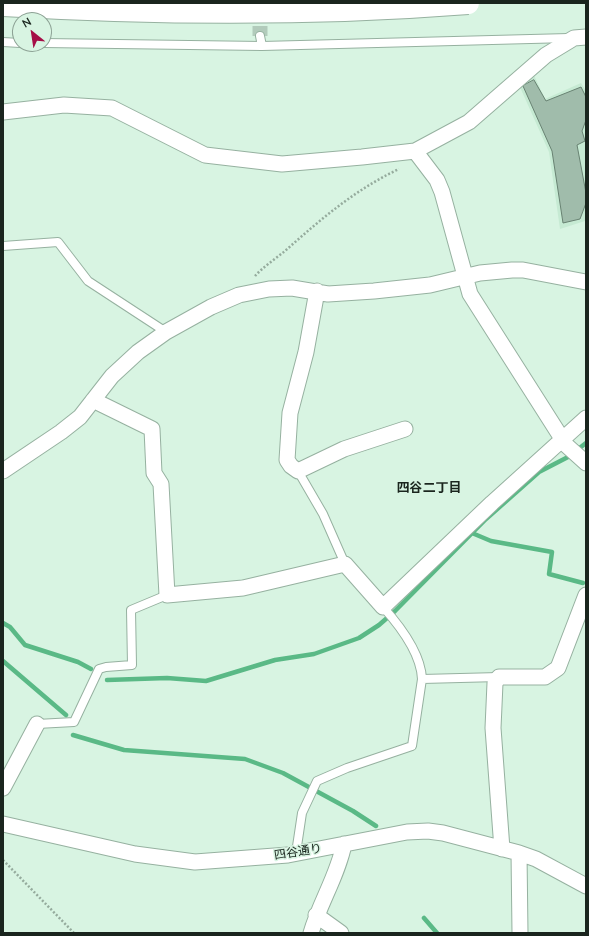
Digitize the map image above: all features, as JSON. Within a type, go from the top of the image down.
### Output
[{"type":"highway","points":[[3,5],[82,10],[187,12],[303,10],[468,3]]},
{"type":"street","points":[[3,112],[64,105],[112,108],[206,156],[282,164],[415,150],[469,122],[546,55],[580,38]]},
{"type":"street","points":[[415,150],[437,180],[442,192],[462,260],[464,276],[470,294],[564,442],[583,461]]},
{"type":"street","points":[[3,471],[61,432],[80,417],[124,363],[166,332],[211,307],[239,295],[269,289],[292,288],[328,294],[350,293],[430,285],[464,276],[500,270],[523,270],[586,282]]},
{"type":"street","points":[[317,291],[306,352],[290,413],[287,460],[291,466],[298,471],[344,450],[405,429]]},
{"type":"street","points":[[93,400],[152,429],[154,473],[161,484],[167,596],[243,588],[345,564],[383,607],[492,503],[564,442],[586,418]]},
{"type":"street","points":[[502,849],[493,728],[495,682],[499,677],[545,677],[558,668],[586,595]]},
{"type":"street","points":[[3,788],[37,724]]},
{"type":"street","name":"四谷通り","points":[[3,824],[135,854],[195,862],[296,853],[407,832],[443,833],[536,859],[586,886]]},
{"type":"street","points":[[311,933],[316,915],[336,873],[344,844]]},
{"type":"street","points":[[518,853],[520,933]]},
{"type":"street","points":[[316,915],[341,933]]},
{"type":"lane","points":[[260,36],[262,46]]},
{"type":"lane","points":[[52,43],[262,46],[580,38]]},
{"type":"lane","points":[[3,246],[58,242],[88,281],[166,332]]},
{"type":"lane","points":[[298,471],[323,514],[345,564]]},
{"type":"lane","points":[[37,724],[74,722],[99,670],[106,667],[132,665],[131,610],[167,596]]},
{"type":"lane","points":[[296,853],[302,813],[318,781],[347,768],[412,746],[422,679],[422,668],[396,622],[383,607]]},
{"type":"lane","points":[[422,679],[499,677]]},
{"type":"path","points":[[239,295],[257,274],[327,214],[377,179],[409,164],[415,150]]},
{"type":"path","points":[[3,860],[74,933]]},
{"type":"shaded area","points":[[533,73],[545,99],[581,83],[586,91],[586,218],[585,221],[560,229],[549,152],[519,85]]},
{"type":"building","points":[[534,80],[546,101],[581,87],[586,97],[586,120],[582,131],[585,141],[577,145],[586,193],[586,203],[580,219],[563,223],[552,151],[523,86]]},
{"type":"waterway","points":[[107,680],[167,678],[206,681],[275,660],[314,654],[359,638],[379,625],[395,611],[486,519],[539,472],[568,457],[586,443]]},
{"type":"waterway","points":[[472,533],[491,541],[552,552],[549,574],[583,583]]},
{"type":"waterway","points":[[3,623],[10,627],[25,645],[78,662],[91,669]]},
{"type":"waterway","points":[[3,661],[66,715]]},
{"type":"waterway","points":[[73,735],[124,750],[245,759],[283,773],[353,811],[376,826]]},
{"type":"waterway","points":[[424,918],[437,933]]},
{"type":"tunnel","points":[[260,3],[260,36]]},
{"type":"district","name":"四谷二丁目","points":[[429,488]]}]
